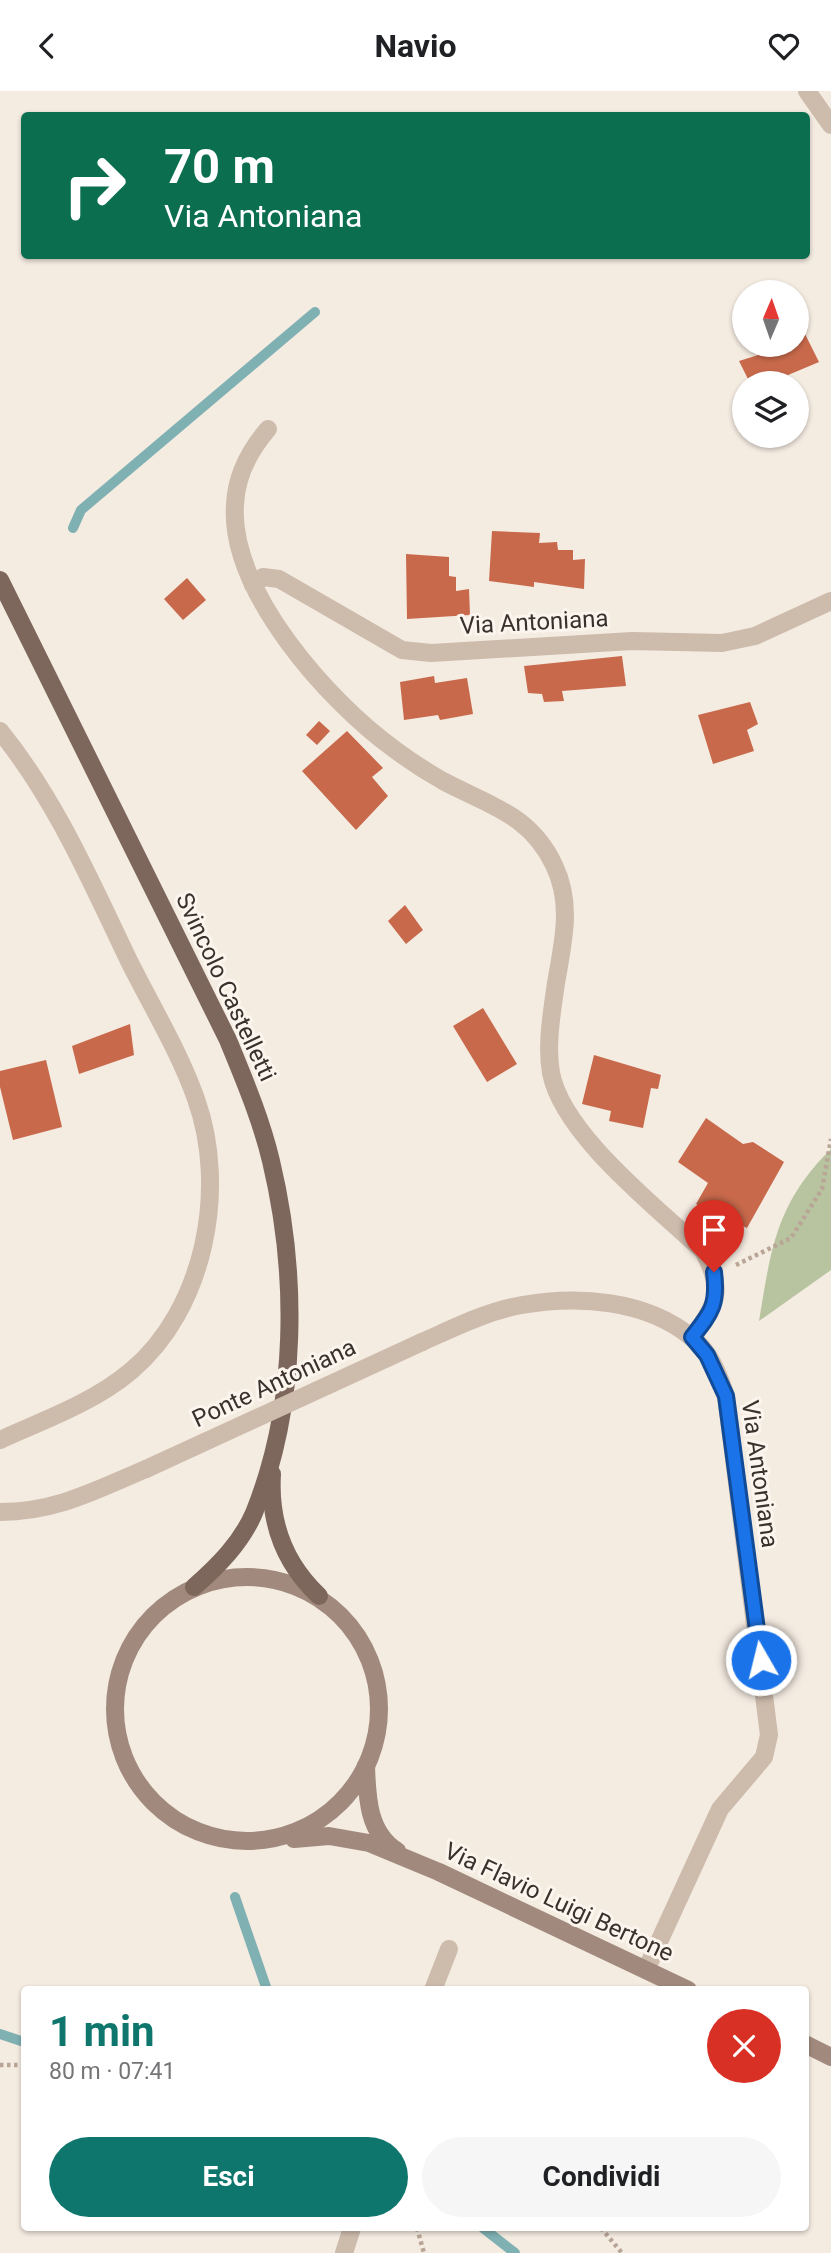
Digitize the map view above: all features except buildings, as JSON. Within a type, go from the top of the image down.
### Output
[{"type":"main road","name":"Svincolo Castelletti","points":[[0,580],[228,1040],[253,1100],[271,1159],[282,1219],[289,1283],[280,1425],[274,1446]]},
{"type":"main road","points":[[194,1587],[229,1553],[253,1514],[274,1446]]},
{"type":"main road","points":[[274,1446],[271,1489],[277,1532],[300,1578],[319,1596]]},
{"type":"street","points":[[807,91],[831,125]]},
{"type":"street","points":[[268,429],[252,448],[234,505],[236,533],[253,585],[301,656],[349,712],[394,750],[443,781],[492,802],[530,828],[554,864],[567,910],[550,1041],[551,1073],[563,1105],[579,1132],[703,1251],[714,1272],[717,1294],[712,1313],[692,1337]]},
{"type":"street","name":"Via Antoniana","points":[[253,585],[257,579],[263,577],[279,579],[391,645],[431,653],[632,641],[722,643],[755,636],[831,601]]},
{"type":"street","points":[[0,731],[42,789],[68,836],[181,1063],[206,1136],[211,1185],[197,1271],[179,1313],[152,1352],[129,1373],[91,1399],[0,1440]]},
{"type":"street","name":"Ponte Antoniana","points":[[0,1512],[35,1512],[59,1506],[479,1317],[521,1305],[569,1300],[609,1302],[660,1318],[692,1337]]},
{"type":"street","name":"Via Antoniana","points":[[646,1970],[720,1809],[764,1757],[769,1735],[726,1396],[707,1355],[692,1337]]},
{"type":"street","name":"Via Flavio Luigi Bertone","points":[[408,1859],[390,1847],[378,1833],[367,1795],[366,1766],[372,1757],[381,1712],[374,1667],[353,1627],[319,1596],[276,1578],[231,1576],[194,1587],[152,1614],[128,1648],[115,1688],[115,1730],[128,1770],[153,1803],[178,1822],[187,1828],[227,1840],[329,1836],[348,1839],[408,1859],[680,1986]]},
{"type":"street","points":[[269,1840],[312,1825],[348,1796],[366,1766]]},
{"type":"street","points":[[435,1986],[449,1949]]},
{"type":"street","points":[[809,2046],[831,2057]]},
{"type":"street","points":[[344,2253],[351,2231]]},
{"type":"path","points":[[714,1272],[748,1261],[791,1238],[822,1189],[831,1139]]},
{"type":"path","points":[[0,2066],[21,2065]]},
{"type":"path","points":[[419,2231],[424,2253]]},
{"type":"path","points":[[604,2231],[622,2253]]},
{"type":"green space","points":[[831,1149],[831,1270],[759,1321],[773,1249],[787,1208],[798,1189]]},
{"type":"waterway","points":[[73,528],[81,510],[315,312]]},
{"type":"waterway","points":[[235,1897],[266,1986]]},
{"type":"waterway","points":[[0,2034],[21,2041]]},
{"type":"waterway","points":[[487,2231],[515,2253]]},
{"type":"route","points":[[714,1272],[717,1294],[712,1313],[692,1337],[707,1355],[726,1396],[761,1660]]}]
